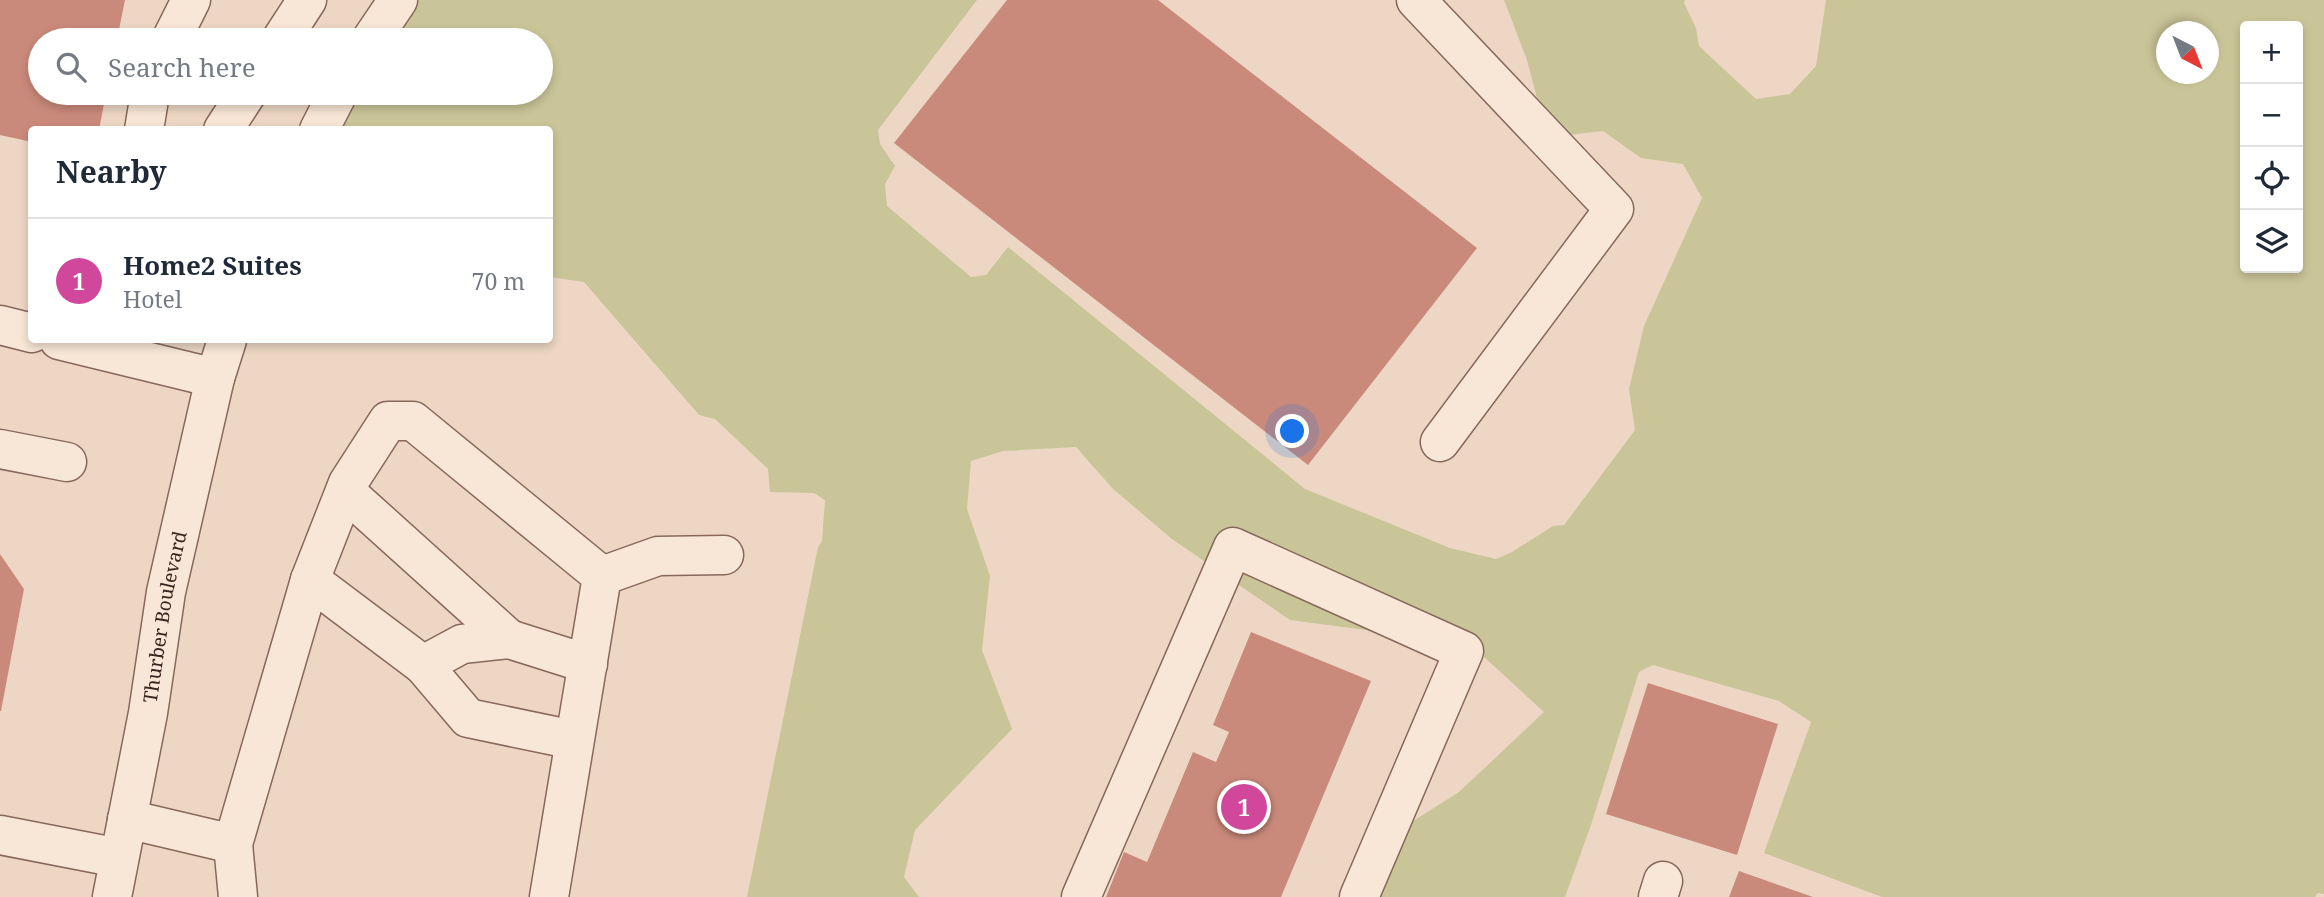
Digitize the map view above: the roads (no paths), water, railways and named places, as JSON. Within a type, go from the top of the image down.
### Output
[{"type":"street","points":[[176,28],[191,0]]},
{"type":"street","points":[[289,28],[307,0]]},
{"type":"street","points":[[380,28],[398,0]]},
{"type":"street","points":[[1416,0],[1614,209],[1440,442]]},
{"type":"street","points":[[145,126],[148,105]]},
{"type":"street","points":[[226,126],[239,105]]},
{"type":"street","points":[[321,126],[332,105]]},
{"type":"street","points":[[0,325],[28,332]]},
{"type":"street","points":[[71,343],[215,378]]},
{"type":"street","name":"Thurber Boulevard","points":[[112,897],[148,713],[166,592],[215,378],[226,343]]},
{"type":"street","points":[[238,897],[233,844],[310,580],[348,483],[388,421],[413,421],[602,576]]},
{"type":"street","points":[[0,449],[67,462]]},
{"type":"street","points":[[346,492],[509,639],[588,664]]},
{"type":"street","points":[[1081,897],[1233,547],[1464,650],[1359,897]]},
{"type":"street","points":[[602,576],[658,556],[724,555]]},
{"type":"street","points":[[549,897],[602,576]]},
{"type":"street","points":[[310,580],[423,665],[468,718],[574,740]]},
{"type":"street","points":[[423,665],[462,645],[509,639]]},
{"type":"street","points":[[127,819],[233,844]]},
{"type":"street","points":[[0,835],[119,858]]},
{"type":"place","name":"Home2 Suites","points":[[1244,807]]}]
